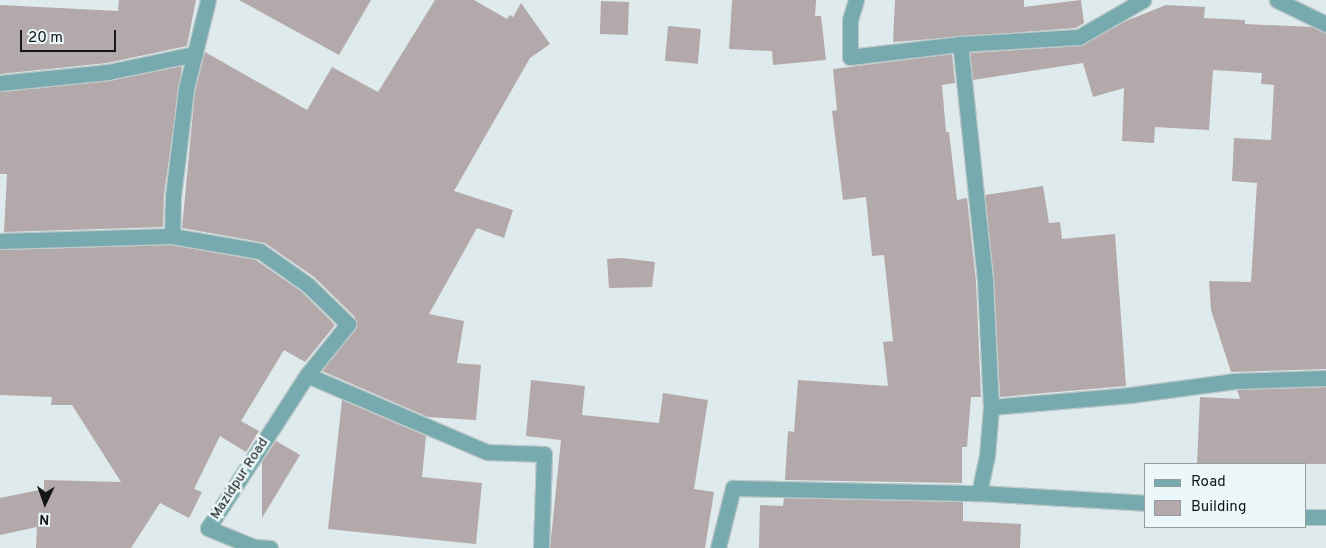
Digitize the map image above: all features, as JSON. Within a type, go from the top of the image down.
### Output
[{"type":"street","points":[[172,236],[172,196],[186,89],[208,0]]},
{"type":"street","points":[[856,0],[850,20],[850,57],[960,44],[1078,36],[1143,0]]},
{"type":"street","points":[[1278,0],[1326,24]]},
{"type":"street","points":[[960,44],[985,280],[991,407],[987,456],[979,494]]},
{"type":"street","points":[[0,83],[108,72],[195,54]]},
{"type":"street","points":[[0,241],[172,236],[260,251],[308,285],[348,324],[307,375],[487,452],[544,454],[541,548]]},
{"type":"street","name":"Mazidpur Road","points":[[270,548],[254,546],[208,528],[307,375]]},
{"type":"street","points":[[991,407],[1130,395],[1235,381],[1326,378]]},
{"type":"street","points":[[718,548],[733,488],[979,494],[1144,503]]},
{"type":"street","points":[[1306,517],[1326,517]]},
{"type":"building","points":[[119,0],[196,0],[187,46],[107,63],[0,74],[0,5],[118,11]]},
{"type":"building","points":[[239,0],[371,0],[339,55]]},
{"type":"building","points":[[435,0],[474,0],[507,19],[510,15],[513,17],[521,3],[550,44],[530,58],[454,191],[513,210],[504,238],[477,228],[429,314],[464,321],[457,363],[481,365],[476,420],[428,417],[322,371],[356,329],[355,317],[314,277],[265,243],[182,228],[195,91],[205,52],[307,110],[332,67],[378,92]]},
{"type":"building","points":[[732,0],[816,0],[815,16],[821,16],[826,60],[773,65],[772,51],[729,49]]},
{"type":"building","points":[[895,0],[1024,0],[1024,7],[1081,0],[1084,23],[1076,28],[893,42]]},
{"type":"building","points":[[601,1],[629,2],[628,35],[600,34]]},
{"type":"building","points":[[1166,5],[1205,7],[1204,18],[1245,20],[1245,24],[1312,27],[1326,33],[1326,369],[1231,372],[1211,310],[1209,281],[1251,282],[1257,183],[1232,181],[1234,138],[1271,140],[1274,85],[1261,84],[1262,73],[1213,70],[1209,130],[1155,127],[1154,143],[1122,141],[1124,88],[1093,97],[1083,63],[973,80],[970,53],[1080,46],[1126,21]]},
{"type":"building","points":[[668,26],[701,29],[698,64],[665,61]]},
{"type":"building","points":[[952,54],[955,83],[942,85],[946,132],[949,132],[957,200],[967,198],[976,281],[981,397],[971,397],[967,447],[962,447],[962,483],[785,480],[788,431],[794,432],[798,380],[888,386],[883,342],[893,341],[884,255],[872,256],[866,197],[843,200],[832,111],[837,110],[833,69]]},
{"type":"building","points":[[182,66],[164,195],[163,227],[4,232],[7,174],[0,174],[0,92],[109,81]]},
{"type":"building","points":[[1043,186],[1049,223],[1060,222],[1062,239],[1115,234],[1126,386],[1000,397],[994,280],[985,195]]},
{"type":"building","points":[[171,245],[256,260],[302,292],[335,325],[305,362],[284,350],[241,421],[259,431],[246,452],[220,436],[194,489],[202,492],[189,518],[160,503],[131,548],[36,548],[37,527],[0,535],[0,498],[44,489],[44,480],[121,482],[72,405],[51,405],[52,397],[0,395],[0,250]]},
{"type":"building","points":[[622,258],[655,262],[652,287],[609,288],[607,259]]},
{"type":"building","points":[[531,380],[585,386],[582,415],[659,423],[663,393],[708,400],[694,489],[714,492],[705,548],[550,548],[561,440],[526,436]]},
{"type":"building","points":[[1326,387],[1326,464],[1197,463],[1200,397],[1240,399],[1237,390]]},
{"type":"building","points":[[342,400],[426,436],[422,477],[482,483],[476,544],[328,529]]},
{"type":"building","points":[[276,441],[300,455],[262,518],[262,462]]},
{"type":"building","points":[[784,498],[963,502],[963,521],[1021,524],[1020,548],[759,548],[760,505],[783,506]]}]
